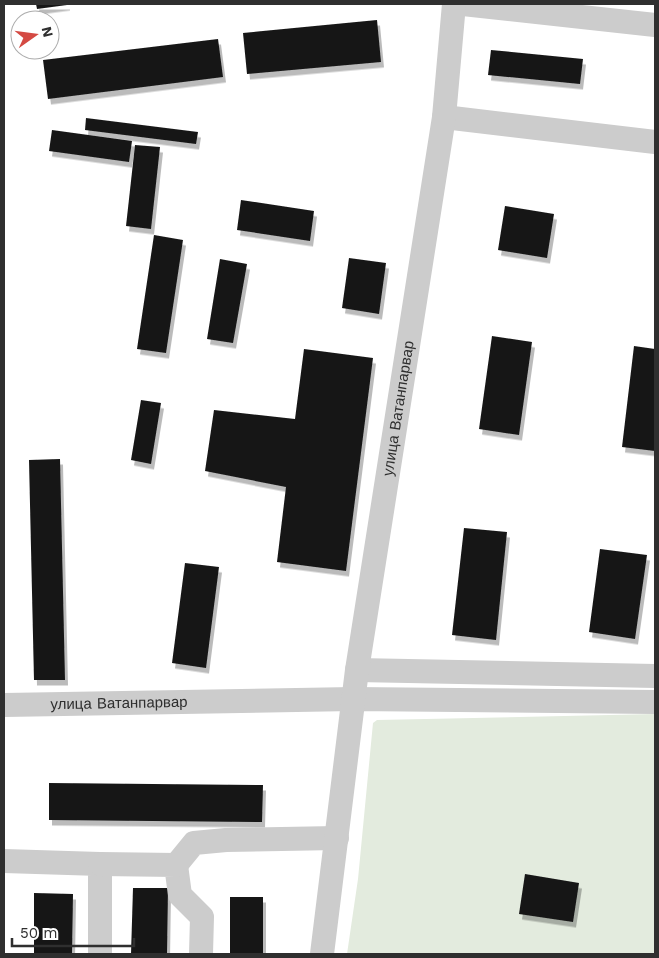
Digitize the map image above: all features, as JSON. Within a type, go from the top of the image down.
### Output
[{"type":"street","name":"улица Ватанпарвар","points":[[322,954],[357,670],[444,117],[454,4]]},
{"type":"street","points":[[463,4],[655,25]]},
{"type":"street","points":[[444,117],[655,142]]},
{"type":"street","points":[[357,670],[655,676]]},
{"type":"street","name":"улица Ватанпарвар","points":[[4,705],[353,699]]},
{"type":"street","points":[[353,699],[655,702]]},
{"type":"street","points":[[202,954],[202,917],[180,895],[176,865],[194,843],[226,840],[337,838]]},
{"type":"street","points":[[4,861],[176,865]]},
{"type":"street","points":[[100,864],[100,954]]},
{"type":"shaded area","points":[[655,714],[655,954],[347,954],[358,879],[373,723],[377,720]]},
{"type":"building","points":[[36,4],[67,4],[67,5],[37,9]]},
{"type":"building","points":[[377,20],[381,62],[247,74],[243,33]]},
{"type":"building","points":[[218,39],[223,77],[48,99],[43,60],[60,60],[60,58]]},
{"type":"building","points":[[491,50],[583,59],[580,84],[488,75]]},
{"type":"building","points":[[86,118],[198,132],[196,144],[85,130]]},
{"type":"building","points":[[52,130],[132,141],[129,162],[49,151]]},
{"type":"building","points":[[135,145],[160,147],[151,229],[126,226]]},
{"type":"building","points":[[241,200],[314,211],[310,241],[237,230]]},
{"type":"building","points":[[505,206],[554,214],[547,258],[498,250]]},
{"type":"building","points":[[154,235],[183,240],[166,353],[137,349]]},
{"type":"building","points":[[349,258],[386,263],[379,314],[342,308]]},
{"type":"building","points":[[220,259],[247,264],[233,343],[207,339]]},
{"type":"building","points":[[492,336],[532,342],[519,435],[479,429]]},
{"type":"building","points":[[634,346],[655,349],[655,451],[622,447]]},
{"type":"building","points":[[304,349],[373,358],[346,571],[277,562],[286,487],[205,471],[214,410],[295,419]]},
{"type":"building","points":[[141,400],[161,403],[151,464],[131,460]]},
{"type":"building","points":[[60,459],[65,680],[34,680],[29,460]]},
{"type":"building","points":[[464,528],[507,532],[496,640],[452,635]]},
{"type":"building","points":[[600,549],[647,555],[635,639],[589,632]]},
{"type":"building","points":[[185,563],[219,567],[206,668],[172,663]]},
{"type":"building","points":[[49,783],[263,785],[262,822],[49,820]]},
{"type":"building","points":[[525,874],[579,883],[573,922],[519,914]]},
{"type":"building","points":[[133,888],[168,888],[167,954],[131,954]]},
{"type":"building","points":[[34,893],[73,894],[72,954],[34,954]]},
{"type":"building","points":[[230,897],[263,897],[263,954],[230,954]]}]
